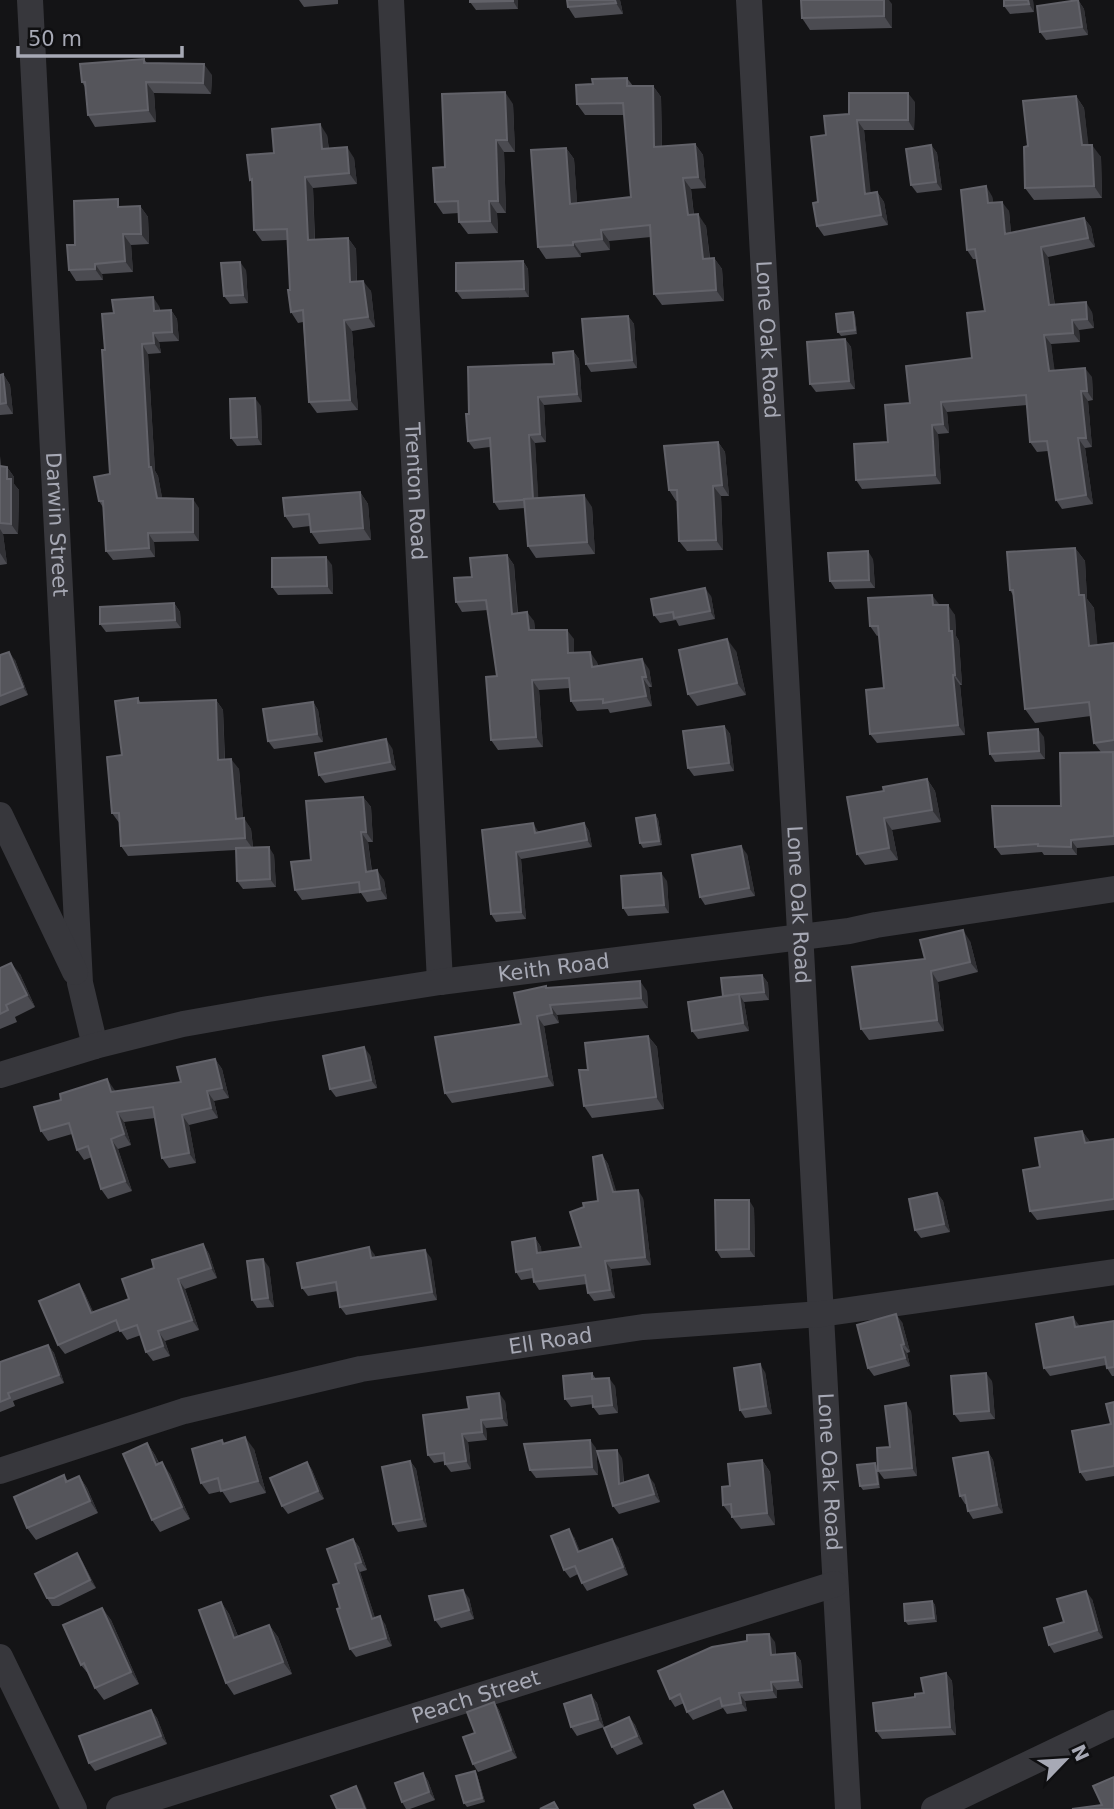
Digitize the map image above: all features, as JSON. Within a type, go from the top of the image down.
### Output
[{"type":"street","name":"Darwin Street","points":[[30,0],[80,983],[95,1046]]},
{"type":"street","name":"Trenton Road","points":[[391,0],[440,982]]},
{"type":"street","name":"Lone Oak Road","points":[[749,0],[848,1809]]},
{"type":"street","points":[[0,815],[80,983]]},
{"type":"street","name":"Keith Road","points":[[0,1075],[95,1046],[183,1024],[440,982],[801,937],[1114,889]]},
{"type":"street","name":"Ell Road","points":[[0,1471],[184,1410],[361,1369],[643,1327],[821,1314],[1114,1272]]},
{"type":"street","name":"Peach Street","points":[[119,1809],[835,1584]]},
{"type":"street","points":[[0,1657],[74,1809]]},
{"type":"street","points":[[933,1809],[1114,1723]]},
{"type":"building","points":[[513,0],[513,1],[470,2]]},
{"type":"building","points":[[567,0],[615,0],[616,3],[568,7]]},
{"type":"building","points":[[801,0],[884,0],[884,16],[802,18]]},
{"type":"building","points":[[1004,0],[1028,0],[1029,4],[1004,6]]},
{"type":"building","points":[[1078,0],[1082,27],[1040,32],[1037,6]]},
{"type":"building","points":[[144,59],[144,63],[204,64],[203,83],[146,82],[148,110],[88,115],[85,82],[82,82],[80,64]]},
{"type":"building","points":[[627,78],[627,86],[653,86],[654,147],[695,144],[698,177],[683,178],[688,215],[698,214],[703,259],[714,258],[716,290],[654,294],[650,225],[601,230],[602,239],[573,242],[573,245],[538,247],[531,150],[566,148],[570,204],[631,197],[623,103],[577,104],[576,85],[593,84],[592,79]]},
{"type":"building","points":[[505,92],[507,140],[496,140],[498,201],[489,201],[490,221],[459,222],[458,201],[435,202],[433,168],[445,167],[442,94]]},
{"type":"building","points":[[849,93],[908,93],[908,120],[857,120],[865,194],[877,192],[881,215],[817,226],[813,203],[818,202],[811,137],[826,135],[824,116],[849,114]]},
{"type":"building","points":[[1076,96],[1082,145],[1092,145],[1094,186],[1025,188],[1024,147],[1028,146],[1023,101]]},
{"type":"building","points":[[320,124],[322,149],[347,147],[349,173],[305,177],[308,240],[348,238],[350,282],[363,281],[368,317],[344,320],[350,400],[309,402],[303,310],[291,312],[288,290],[287,229],[254,230],[252,179],[250,180],[247,155],[274,153],[272,129]]},
{"type":"building","points":[[931,145],[936,182],[911,185],[906,149]]},
{"type":"building","points":[[986,186],[988,203],[1002,202],[1005,234],[1084,218],[1088,238],[1041,247],[1049,305],[1086,302],[1087,319],[1072,320],[1073,333],[1044,335],[1049,371],[1085,368],[1087,391],[1081,391],[1086,438],[1078,438],[1086,495],[1056,500],[1047,441],[1030,442],[1026,395],[941,402],[943,424],[932,425],[935,475],[856,480],[854,444],[888,442],[885,405],[910,403],[906,366],[972,358],[967,313],[985,311],[975,249],[967,250],[961,190]]},
{"type":"building","points":[[118,199],[118,207],[140,206],[141,234],[123,234],[125,261],[95,264],[95,269],[69,270],[67,245],[75,245],[74,201]]},
{"type":"building","points":[[523,261],[524,289],[456,291],[456,263]]},
{"type":"building","points":[[240,262],[243,295],[224,296],[221,263]]},
{"type":"building","points":[[153,297],[154,311],[171,310],[172,332],[153,333],[154,343],[142,344],[149,467],[157,498],[193,499],[193,532],[148,533],[149,548],[106,551],[103,501],[99,501],[94,477],[110,474],[102,314],[114,313],[112,300]]},
{"type":"building","points":[[853,312],[855,330],[838,332],[836,314]]},
{"type":"building","points":[[628,316],[632,360],[586,364],[582,319]]},
{"type":"building","points":[[845,339],[849,381],[810,384],[807,342]]},
{"type":"building","points":[[573,351],[577,394],[538,397],[540,434],[529,435],[533,499],[494,502],[490,438],[468,441],[468,367],[554,364],[553,353]]},
{"type":"building","points":[[3,374],[6,403],[0,404],[0,375]]},
{"type":"building","points":[[255,398],[257,437],[231,438],[230,399]]},
{"type":"building","points":[[718,442],[722,485],[713,486],[716,540],[679,541],[677,490],[669,490],[664,446]]},
{"type":"building","points":[[0,466],[7,467],[7,479],[11,479],[11,524],[0,523]]},
{"type":"building","points":[[360,492],[363,528],[311,532],[309,514],[285,516],[283,498]]},
{"type":"building","points":[[584,495],[587,542],[528,546],[524,499]]},
{"type":"building","points":[[1075,548],[1079,595],[1084,595],[1089,646],[1114,643],[1114,740],[1094,743],[1089,702],[1025,709],[1013,590],[1010,590],[1007,552]]},
{"type":"building","points":[[868,551],[869,580],[830,581],[828,553]]},
{"type":"building","points":[[507,555],[512,614],[527,612],[529,630],[567,630],[568,653],[590,652],[592,667],[642,659],[646,696],[603,703],[603,699],[571,701],[569,678],[532,680],[536,737],[491,740],[486,677],[497,676],[486,600],[456,602],[454,578],[472,577],[470,558]]},
{"type":"building","points":[[326,557],[327,586],[272,587],[272,558]]},
{"type":"building","points":[[705,588],[710,611],[674,618],[673,612],[654,615],[651,599]]},
{"type":"building","points":[[932,595],[933,605],[948,605],[958,725],[870,734],[866,690],[884,688],[878,626],[870,626],[868,598]]},
{"type":"building","points":[[174,603],[175,620],[100,624],[100,607]]},
{"type":"building","points":[[727,639],[737,683],[688,694],[679,650]]},
{"type":"building","points":[[9,652],[23,687],[0,696],[0,655]]},
{"type":"building","points":[[138,698],[138,703],[216,700],[218,760],[231,759],[236,819],[244,818],[245,838],[121,846],[119,813],[112,813],[107,757],[122,755],[115,701]]},
{"type":"building","points":[[313,702],[317,734],[268,741],[263,709]]},
{"type":"building","points":[[724,726],[729,763],[688,768],[683,731]]},
{"type":"building","points":[[1038,729],[1039,751],[990,754],[988,733]]},
{"type":"building","points":[[386,739],[390,762],[319,775],[315,753]]},
{"type":"building","points":[[1113,752],[1114,836],[1071,840],[1071,847],[1038,844],[995,847],[992,806],[1061,806],[1060,753]]},
{"type":"building","points":[[927,779],[932,810],[884,818],[889,848],[857,854],[847,797],[884,791],[883,787]]},
{"type":"building","points":[[363,797],[366,832],[361,832],[366,872],[377,870],[380,889],[360,892],[359,882],[295,890],[291,862],[311,860],[306,801]]},
{"type":"building","points":[[655,815],[659,841],[640,843],[636,818]]},
{"type":"building","points":[[533,823],[535,833],[584,823],[587,840],[516,852],[521,912],[491,914],[482,830]]},
{"type":"building","points":[[741,846],[749,888],[700,897],[692,855]]},
{"type":"building","points":[[269,847],[270,879],[237,881],[236,848]]},
{"type":"building","points":[[661,873],[664,905],[623,908],[621,876]]},
{"type":"building","points":[[963,930],[970,962],[931,971],[937,1020],[861,1029],[852,967],[925,959],[920,940]]},
{"type":"building","points":[[11,963],[27,995],[6,1005],[8,1010],[0,1014],[0,968]]},
{"type":"building","points":[[762,975],[764,992],[723,996],[721,978]]},
{"type":"building","points":[[640,981],[641,998],[550,1005],[552,1013],[537,1016],[547,1076],[445,1093],[435,1037],[521,1024],[514,993],[546,986]]},
{"type":"building","points":[[739,994],[743,1023],[692,1031],[688,1002]]},
{"type":"building","points":[[648,1036],[656,1097],[584,1106],[579,1070],[588,1070],[585,1043]]},
{"type":"building","points":[[364,1047],[371,1080],[330,1089],[323,1056]]},
{"type":"building","points":[[215,1059],[222,1088],[207,1091],[211,1108],[182,1115],[189,1153],[162,1158],[153,1107],[117,1112],[124,1134],[111,1139],[125,1181],[101,1189],[88,1146],[77,1150],[69,1123],[41,1131],[34,1107],[61,1100],[60,1094],[107,1079],[111,1092],[181,1082],[177,1067]]},
{"type":"building","points":[[1082,1131],[1085,1143],[1114,1139],[1114,1199],[1030,1211],[1023,1170],[1040,1167],[1035,1138]]},
{"type":"building","points":[[602,1155],[613,1192],[638,1190],[645,1257],[605,1261],[610,1290],[588,1293],[585,1275],[534,1282],[532,1269],[516,1272],[512,1242],[535,1238],[537,1253],[581,1247],[570,1212],[584,1207],[583,1203],[598,1201],[593,1157]]},
{"type":"building","points":[[937,1193],[944,1224],[915,1230],[909,1199]]},
{"type":"building","points":[[715,1200],[749,1200],[749,1249],[716,1250]]},
{"type":"building","points":[[203,1244],[211,1268],[178,1279],[192,1320],[158,1331],[163,1346],[146,1352],[137,1325],[120,1331],[116,1320],[58,1345],[39,1301],[79,1284],[91,1313],[129,1299],[122,1279],[154,1268],[152,1260]]},
{"type":"building","points":[[369,1247],[371,1258],[425,1250],[432,1292],[340,1307],[336,1282],[302,1288],[297,1263]]},
{"type":"building","points":[[263,1259],[268,1298],[252,1300],[247,1261]]},
{"type":"building","points":[[896,1314],[905,1358],[868,1368],[857,1325]]},
{"type":"building","points":[[1073,1317],[1075,1327],[1114,1321],[1114,1367],[1107,1368],[1105,1357],[1044,1368],[1036,1324]]},
{"type":"building","points":[[48,1345],[59,1375],[8,1393],[10,1398],[0,1402],[0,1362]]},
{"type":"building","points":[[760,1364],[766,1406],[740,1410],[734,1368]]},
{"type":"building","points":[[592,1373],[592,1379],[609,1378],[612,1405],[593,1407],[592,1396],[565,1399],[563,1376]]},
{"type":"building","points":[[986,1373],[989,1411],[954,1414],[951,1376]]},
{"type":"building","points":[[499,1393],[502,1418],[481,1420],[482,1432],[462,1434],[466,1461],[445,1464],[444,1453],[428,1455],[423,1415],[469,1409],[467,1397]]},
{"type":"building","points":[[1114,1402],[1114,1466],[1080,1472],[1072,1431],[1111,1424],[1106,1404]]},
{"type":"building","points":[[906,1403],[912,1468],[878,1471],[877,1448],[890,1447],[885,1406]]},
{"type":"building","points":[[245,1437],[258,1481],[221,1491],[218,1478],[201,1483],[192,1449],[222,1440],[223,1444]]},
{"type":"building","points":[[590,1440],[592,1467],[530,1470],[524,1444]]},
{"type":"building","points":[[147,1443],[156,1465],[162,1462],[182,1507],[152,1520],[123,1454]]},
{"type":"building","points":[[617,1450],[619,1484],[648,1475],[654,1494],[613,1506],[597,1451]]},
{"type":"building","points":[[988,1452],[997,1505],[968,1511],[965,1495],[960,1496],[953,1458]]},
{"type":"building","points":[[762,1460],[767,1513],[732,1517],[731,1504],[723,1505],[722,1487],[730,1486],[728,1464]]},
{"type":"building","points":[[410,1461],[422,1519],[393,1524],[382,1467]]},
{"type":"building","points":[[307,1462],[318,1491],[282,1506],[270,1478]]},
{"type":"building","points":[[875,1463],[878,1484],[860,1486],[857,1465]]},
{"type":"building","points":[[64,1475],[66,1482],[79,1476],[90,1501],[27,1528],[14,1497]]},
{"type":"building","points":[[569,1529],[578,1552],[612,1539],[623,1567],[582,1583],[575,1566],[564,1570],[551,1536]]},
{"type":"building","points":[[353,1539],[361,1562],[355,1564],[372,1619],[380,1616],[386,1638],[350,1649],[337,1609],[340,1608],[333,1585],[339,1583],[327,1549]]},
{"type":"building","points":[[77,1553],[90,1580],[54,1598],[47,1598],[35,1574]]},
{"type":"building","points":[[463,1590],[469,1610],[435,1620],[429,1596]]},
{"type":"building","points":[[1086,1591],[1097,1630],[1049,1645],[1044,1628],[1064,1622],[1057,1599]]},
{"type":"building","points":[[932,1601],[934,1618],[905,1621],[904,1604]]},
{"type":"building","points":[[221,1602],[234,1638],[269,1625],[283,1662],[226,1683],[199,1610]]},
{"type":"building","points":[[102,1608],[131,1672],[95,1688],[63,1625]]},
{"type":"building","points":[[769,1634],[771,1655],[795,1653],[798,1680],[771,1682],[772,1690],[739,1693],[741,1703],[722,1706],[720,1698],[687,1712],[680,1694],[670,1699],[658,1671],[712,1647],[747,1641],[747,1635]]},
{"type":"building","points":[[946,1673],[950,1727],[876,1731],[873,1703],[915,1697],[915,1694],[924,1693],[921,1678]]},
{"type":"building","points":[[591,1695],[598,1719],[571,1727],[564,1704]]},
{"type":"building","points":[[494,1702],[511,1750],[473,1764],[463,1737],[475,1733],[467,1712]]},
{"type":"building","points":[[151,1710],[161,1736],[89,1763],[79,1736]]},
{"type":"building","points":[[629,1717],[637,1736],[612,1747],[604,1728]]},
{"type":"building","points":[[475,1771],[482,1798],[464,1803],[456,1776]]},
{"type":"building","points":[[423,1773],[429,1792],[402,1802],[395,1783]]},
{"type":"building","points":[[1114,1777],[1114,1809],[1072,1809],[1102,1805],[1093,1786]]},
{"type":"building","points":[[356,1786],[365,1809],[337,1809],[331,1796]]},
{"type":"building","points":[[723,1791],[732,1809],[696,1809],[694,1805]]},
{"type":"building","points":[[554,1802],[558,1809],[540,1809]]}]
